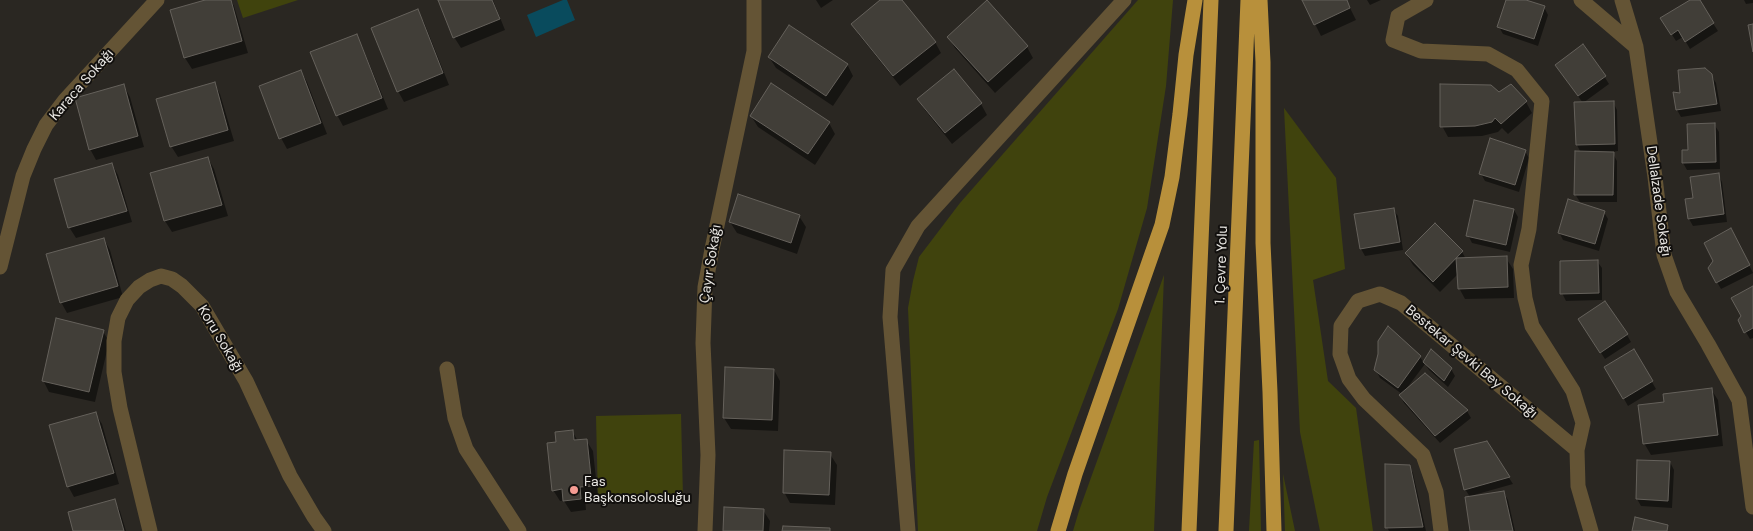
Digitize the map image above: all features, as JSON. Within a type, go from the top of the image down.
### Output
[{"type":"highway","points":[[1058,531],[1075,474],[1162,226],[1172,177],[1186,55],[1195,0]]},
{"type":"highway","name":"1. Çevre Yolu","points":[[1189,531],[1211,0]]},
{"type":"highway","name":"1. Çevre Yolu","points":[[1226,531],[1248,0]]},
{"type":"highway","points":[[1260,0],[1263,62],[1263,243],[1274,531]]},
{"type":"street","name":"Karaca Sokağı","points":[[0,267],[23,176],[46,125],[65,100],[158,0]]},
{"type":"street","name":"Çayır Sokağı","points":[[705,531],[708,455],[703,343],[706,287],[712,249],[754,51],[754,0]]},
{"type":"street","points":[[908,531],[890,317],[893,270],[918,226],[1124,0]]},
{"type":"street","points":[[1426,0],[1398,16],[1393,40],[1421,51],[1488,54],[1517,70],[1542,101],[1529,229],[1521,265],[1525,298],[1532,326],[1573,391],[1583,423],[1577,450],[1578,486],[1591,531]]},
{"type":"street","points":[[1581,0],[1636,47]]},
{"type":"street","name":"Dellalzade Sokağı","points":[[1622,0],[1636,47],[1664,255],[1677,292],[1738,400],[1753,507]]},
{"type":"street","name":"Koru Sokağı","points":[[150,531],[120,408],[114,372],[114,341],[118,318],[127,300],[140,287],[150,280],[161,276],[172,279],[182,286],[202,306],[246,381],[290,476],[324,531]]},
{"type":"street","name":"Bestekar Şevki Bey Sokağı","points":[[1441,531],[1436,492],[1424,455],[1364,399],[1349,379],[1340,354],[1341,326],[1358,301],[1380,294],[1401,303],[1577,450]]},
{"type":"street","points":[[447,369],[455,418],[466,449],[519,531]]},
{"type":"shaded area","points":[[237,0],[298,0],[243,18]]},
{"type":"shaded area","points":[[1138,0],[1173,0],[1166,86],[1147,208],[1118,309],[1047,497],[1037,531],[918,531],[908,308],[919,257],[960,203]]},
{"type":"shaded area","points":[[1284,108],[1336,178],[1345,269],[1313,280],[1328,381],[1356,408],[1373,531],[1320,531],[1300,432]]},
{"type":"shaded area","points":[[1164,275],[1154,531],[1073,531],[1079,511]]},
{"type":"shaded area","points":[[681,414],[683,498],[598,500],[596,416]]},
{"type":"shaded area","points":[[1259,440],[1261,531],[1249,531],[1254,441]]},
{"type":"shaded area","points":[[1283,474],[1295,531],[1285,531]]},
{"type":"water","points":[[567,0],[575,20],[536,37],[527,15]]},
{"type":"building","points":[[205,0],[231,0],[242,41],[184,58],[170,10]]},
{"type":"building","points":[[438,0],[492,0],[500,19],[453,38]]},
{"type":"building","points":[[880,0],[902,0],[936,42],[893,76],[851,24]]},
{"type":"building","points":[[987,0],[1028,46],[988,82],[947,37]]},
{"type":"building","points":[[1302,0],[1347,0],[1350,8],[1314,25]]},
{"type":"building","points":[[1506,0],[1526,0],[1545,6],[1534,39],[1497,27]]},
{"type":"building","points":[[1690,0],[1700,0],[1714,23],[1685,42],[1678,30],[1671,35],[1660,18]]},
{"type":"building","points":[[418,9],[443,73],[397,92],[371,28]]},
{"type":"building","points":[[1753,24],[1753,52],[1748,25]]},
{"type":"building","points":[[789,25],[848,64],[826,96],[768,57]]},
{"type":"building","points":[[357,34],[382,98],[336,116],[310,52]]},
{"type":"building","points":[[1583,44],[1606,76],[1578,96],[1555,65]]},
{"type":"building","points":[[1705,68],[1712,74],[1717,104],[1676,110],[1673,92],[1680,93],[1678,70]]},
{"type":"building","points":[[954,69],[982,103],[945,133],[917,99]]},
{"type":"building","points":[[301,70],[321,123],[279,139],[259,86]]},
{"type":"building","points":[[215,82],[228,130],[170,147],[156,99]]},
{"type":"building","points":[[771,83],[830,122],[808,154],[750,116]]},
{"type":"building","points":[[124,84],[138,136],[89,150],[75,98]]},
{"type":"building","points":[[1440,84],[1491,85],[1499,92],[1511,84],[1527,101],[1501,124],[1495,118],[1492,122],[1475,126],[1440,127]]},
{"type":"building","points":[[1614,101],[1615,144],[1576,145],[1574,102]]},
{"type":"building","points":[[1715,123],[1716,162],[1682,163],[1682,150],[1688,150],[1687,124]]},
{"type":"building","points":[[1490,138],[1526,150],[1515,185],[1479,174]]},
{"type":"building","points":[[1575,151],[1614,152],[1613,195],[1574,195]]},
{"type":"building","points":[[208,157],[222,205],[164,221],[150,173]]},
{"type":"building","points":[[112,163],[127,211],[68,228],[54,179]]},
{"type":"building","points":[[1719,173],[1724,214],[1688,219],[1685,199],[1693,198],[1690,177]]},
{"type":"building","points":[[738,194],[800,215],[791,243],[729,222]]},
{"type":"building","points":[[1568,199],[1605,211],[1595,244],[1558,233]]},
{"type":"building","points":[[1474,200],[1514,209],[1506,245],[1466,236]]},
{"type":"building","points":[[1394,208],[1400,242],[1360,249],[1354,214]]},
{"type":"building","points":[[1435,223],[1463,251],[1433,282],[1405,253]]},
{"type":"building","points":[[1731,228],[1750,265],[1716,283],[1708,268],[1713,261],[1704,243]]},
{"type":"building","points":[[104,238],[118,286],[60,303],[46,254]]},
{"type":"building","points":[[1507,256],[1508,287],[1458,289],[1456,258]]},
{"type":"building","points":[[1598,260],[1599,293],[1560,294],[1560,261]]},
{"type":"building","points":[[1753,286],[1753,328],[1744,333],[1738,320],[1741,316],[1731,298]]},
{"type":"building","points":[[1605,301],[1628,334],[1600,353],[1578,319]]},
{"type":"building","points":[[56,318],[104,330],[89,392],[42,381]]},
{"type":"building","points":[[1388,326],[1421,356],[1398,388],[1374,370],[1378,354],[1378,341]]},
{"type":"building","points":[[1431,349],[1452,368],[1444,381],[1423,362]]},
{"type":"building","points":[[1634,349],[1653,381],[1623,399],[1604,367]]},
{"type":"building","points":[[725,367],[774,369],[772,420],[723,418]]},
{"type":"building","points":[[1425,373],[1468,410],[1435,436],[1399,395]]},
{"type":"building","points":[[1712,388],[1718,435],[1643,444],[1638,405],[1664,402],[1663,394]]},
{"type":"building","points":[[96,412],[114,473],[67,487],[49,425]]},
{"type":"building","points":[[573,430],[574,440],[587,439],[592,486],[580,487],[581,499],[563,501],[562,489],[552,491],[547,443],[556,442],[555,432]]},
{"type":"building","points":[[1487,441],[1510,477],[1464,490],[1454,449]]},
{"type":"building","points":[[784,450],[831,452],[829,495],[783,493]]},
{"type":"building","points":[[1637,460],[1670,461],[1668,501],[1636,499]]},
{"type":"building","points":[[1385,464],[1410,465],[1423,527],[1385,528]]},
{"type":"building","points":[[1504,491],[1513,531],[1470,531],[1465,497]]},
{"type":"building","points":[[115,499],[124,531],[73,531],[68,512]]},
{"type":"building","points":[[724,507],[764,509],[763,531],[723,531]]},
{"type":"building","points":[[1635,517],[1668,525],[1667,531],[1632,531]]},
{"type":"building","points":[[783,526],[830,528],[830,531],[782,531]]},
{"type":"place","name":"Fas Başkonsolosluğu","points":[[574,490]]}]
